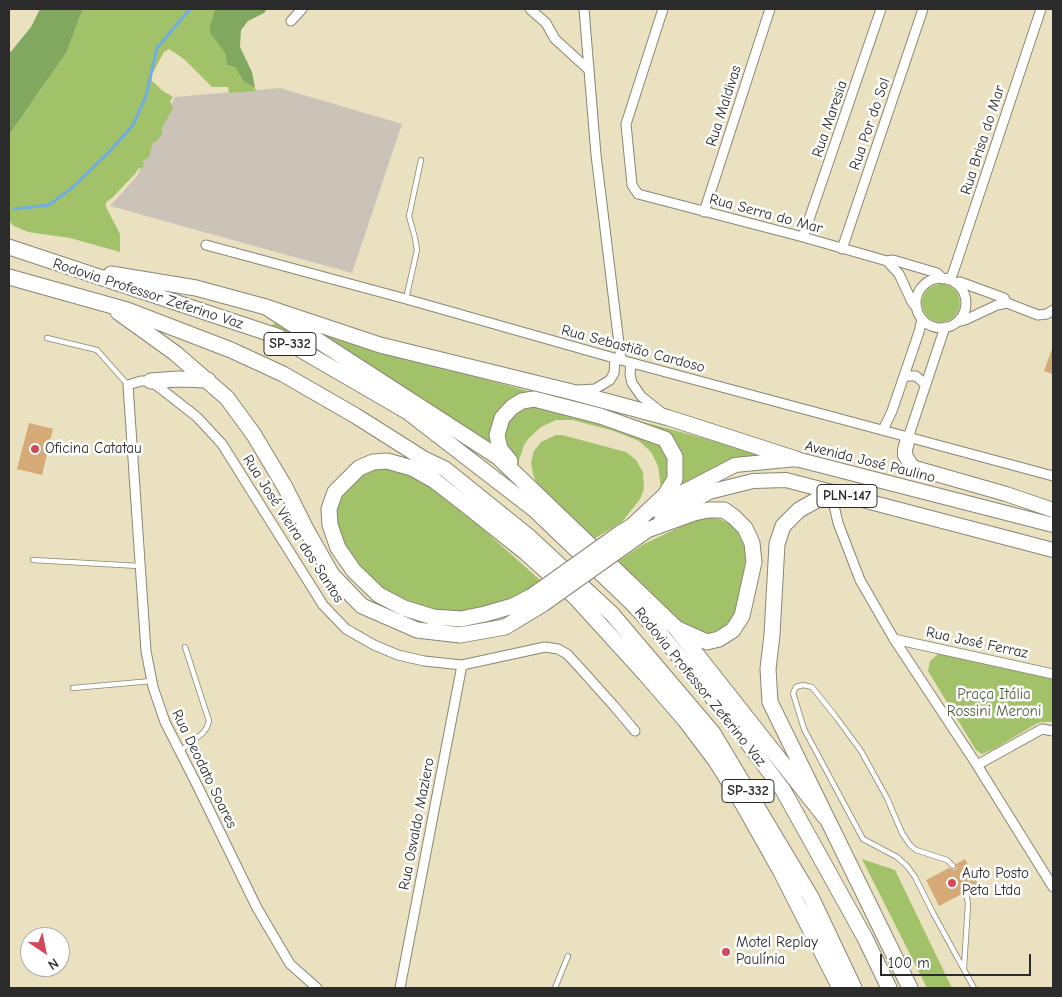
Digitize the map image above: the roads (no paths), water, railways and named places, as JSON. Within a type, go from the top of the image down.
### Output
[{"type":"highway","name":"Rodovia Professor Zeferino Vaz","points":[[9,247],[277,336],[408,412],[535,510],[630,601],[658,631],[727,715],[777,782],[788,798],[865,938],[889,988]]},
{"type":"highway","points":[[63,266],[196,288],[266,307],[380,346],[670,418],[796,459]]},
{"type":"highway","name":"Rodovia Professor Zeferino Vaz","points":[[9,277],[127,310],[231,350],[283,374],[445,469],[527,535],[612,614],[713,733],[811,897],[854,988]]},
{"type":"highway","points":[[107,304],[175,353],[227,398],[254,435],[285,487],[332,575],[362,606],[417,630],[460,635],[505,627],[538,600],[622,540],[694,513],[724,510],[745,528],[752,543],[754,562],[742,616],[733,630],[718,639],[706,642],[674,627]]},
{"type":"highway","points":[[266,307],[498,456],[674,627],[825,817]]},
{"type":"highway","points":[[151,381],[178,379],[208,380]]},
{"type":"highway","points":[[536,493],[500,449],[498,436],[502,418],[512,407],[522,401],[534,398],[600,416],[665,439],[675,457],[675,479],[665,495],[632,526],[622,540]]},
{"type":"highway","points":[[538,600],[461,619],[433,616],[404,608],[379,595],[354,571],[338,548],[330,524],[329,508],[335,492],[359,468],[373,462],[387,461],[412,468],[436,481],[525,552],[576,598],[672,705],[716,761],[780,870],[833,972],[839,988]]},
{"type":"highway","points":[[831,492],[799,510],[783,526],[777,544],[772,635],[768,669],[770,702],[910,988]]},
{"type":"main road","points":[[908,438],[904,450],[914,468],[1006,494],[1053,510]]},
{"type":"main road","name":"Avenida José Paulino","points":[[632,526],[683,492],[735,465],[796,459],[1053,525]]},
{"type":"main road","name":"PLN-147","points":[[647,530],[709,492],[753,482],[786,480],[1053,550]]},
{"type":"main road","points":[[1028,518],[1053,520]]},
{"type":"main road","points":[[1019,541],[1053,561]]},
{"type":"street","points":[[291,21],[302,9]]},
{"type":"street","points":[[530,9],[546,23],[556,39],[589,70]]},
{"type":"street","points":[[568,392],[603,385],[610,380],[618,359],[596,155],[584,9]]},
{"type":"street","name":"Rua Serra do Mar","points":[[663,9],[626,124],[632,185],[638,194],[887,261],[893,260],[937,273],[949,280],[960,282],[1004,298],[1008,303],[1038,315],[1050,312]]},
{"type":"street","name":"Rua Maldivas","points":[[704,212],[770,9]]},
{"type":"street","name":"Rua Maresia","points":[[803,237],[881,9]]},
{"type":"street","name":"Rua Por do Sol","points":[[842,249],[923,9]]},
{"type":"street","name":"Rua Brisa do Mar","points":[[949,280],[953,273],[1041,9]]},
{"type":"street","name":"Rua Sebastião Cardoso","points":[[206,244],[631,363],[1053,476]]},
{"type":"street","points":[[887,261],[900,274],[912,302],[922,319],[933,326],[945,327],[997,305],[1008,303]]},
{"type":"street","points":[[917,308],[918,295],[925,284],[930,281],[949,280],[963,292],[966,305],[957,322]]},
{"type":"street","points":[[882,430],[892,411],[922,319]]},
{"type":"street","points":[[908,438],[945,327]]},
{"type":"street","points":[[631,363],[630,374],[632,382],[641,396],[670,418]]},
{"type":"street","points":[[904,376],[916,376],[926,385]]},
{"type":"street","points":[[128,386],[141,381],[151,381]]},
{"type":"street","name":"Rua José Vieira dos Santos","points":[[151,381],[197,418],[222,444],[323,605],[346,629],[398,655],[424,661],[462,665],[545,647],[558,649],[567,654],[580,668],[635,732]]},
{"type":"street","name":"Rua Deodato Soares","points":[[128,386],[139,566],[146,651],[152,681],[165,722],[257,908],[290,964],[317,988]]},
{"type":"street","points":[[831,492],[838,523],[860,580],[894,639],[977,765],[1053,887]]},
{"type":"street","name":"Rua José Ferraz","points":[[894,639],[1053,674]]},
{"type":"street","name":"Rua Osvaldo Maziero","points":[[400,988],[462,665]]},
{"type":"street","points":[[977,765],[1042,729],[1053,731]]},
{"type":"lane","points":[[406,299],[417,250],[410,216],[421,160]]},
{"type":"lane","points":[[46,338],[97,350],[128,386]]},
{"type":"lane","points":[[33,560],[139,566]]},
{"type":"lane","points":[[180,752],[203,732],[209,721],[185,647]]},
{"type":"lane","points":[[73,688],[152,681]]},
{"type":"lane","points":[[953,866],[947,860],[916,850],[910,845],[887,798],[861,752],[836,717],[812,687],[802,685],[796,687],[794,693],[804,729],[863,839],[897,857],[907,866],[915,877],[974,988]]},
{"type":"lane","points":[[964,969],[968,904],[966,892]]},
{"type":"lane","points":[[555,988],[568,956]]},
{"type":"waterway","points":[[14,209],[49,205],[73,187],[110,151],[133,125],[146,96],[157,48],[190,9]]},
{"type":"place","name":"Oficina Catatau","points":[[35,449]]},
{"type":"place","name":"Auto Posto Peta Ltda","points":[[952,883]]},
{"type":"place","name":"Motel Replay Paulínia","points":[[726,952]]},
{"type":"park label","name":"Praça Itália Rossini Meroni","points":[[994,704]]}]
